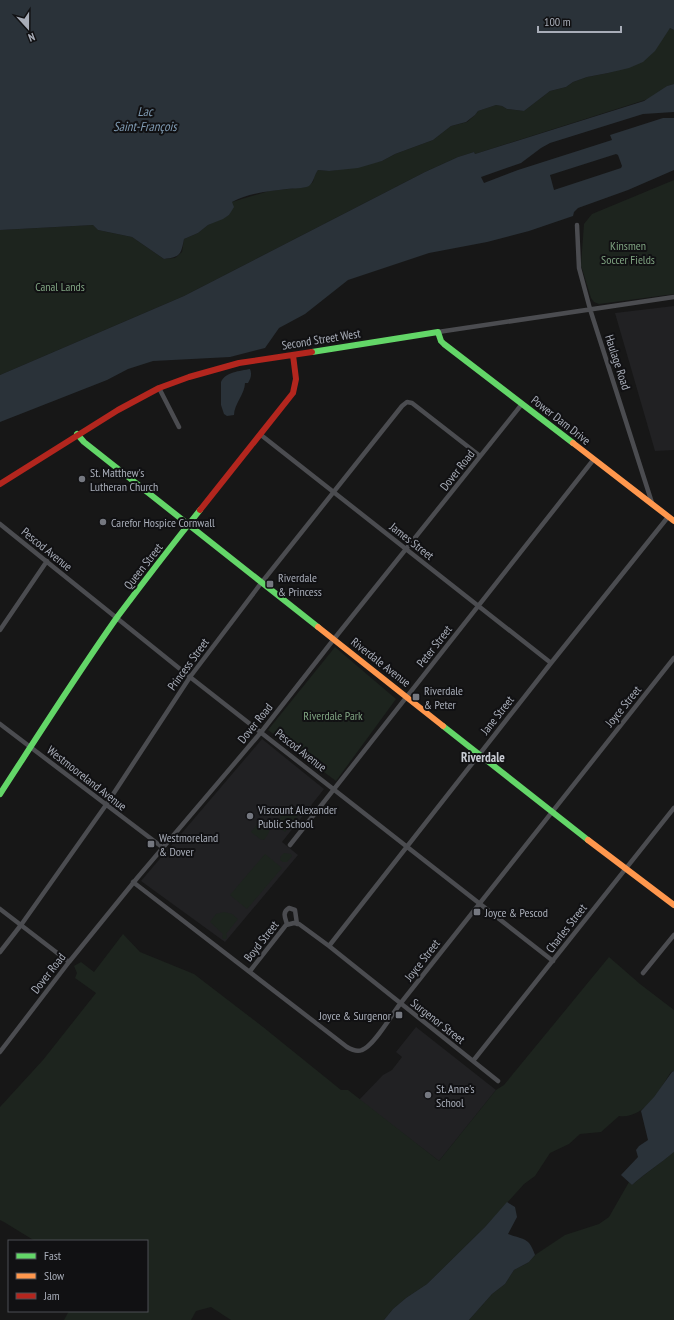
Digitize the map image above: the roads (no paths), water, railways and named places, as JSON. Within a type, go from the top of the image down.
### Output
[{"type":"street","name":"Haulage Road","points":[[577,225],[578,268],[652,503]]},
{"type":"street","name":"Second Street West","points":[[0,484],[118,410],[159,388],[189,376],[239,363],[590,309],[674,298]]},
{"type":"street","name":"Power Dam Drive","points":[[438,332],[441,341],[444,344],[674,521]]},
{"type":"street","name":"Queen Street","points":[[0,794],[70,686],[118,617],[295,390],[297,376],[293,355]]},
{"type":"street","points":[[159,388],[179,427]]},
{"type":"street","name":"Princess Street","points":[[0,952],[21,925],[106,805],[190,676],[332,492],[402,406],[410,402],[480,456]]},
{"type":"street","name":"Dover Road","points":[[0,1052],[133,882],[262,731],[522,404]]},
{"type":"street","name":"Riverdale Avenue","points":[[78,434],[84,442],[189,525],[625,869],[674,905]]},
{"type":"street","name":"James Street","points":[[261,435],[551,663]]},
{"type":"street","name":"Peter Street","points":[[290,845],[335,790],[407,696],[594,459]]},
{"type":"street","name":"Jane Street","points":[[329,946],[479,754],[668,517]]},
{"type":"street","name":"Pescod Avenue","points":[[0,524],[190,676],[554,961]]},
{"type":"street","points":[[0,630],[47,561]]},
{"type":"street","name":"Joyce Street","points":[[133,882],[347,1047],[355,1051],[360,1051],[367,1047],[375,1038],[400,1004],[674,658]]},
{"type":"street","name":"Westmooreland Avenue","points":[[0,724],[162,847]]},
{"type":"street","name":"Charles Street","points":[[474,1061],[674,808]]},
{"type":"street","name":"Boyd Street","points":[[287,924],[284,913],[289,908],[295,910],[297,915],[297,924]]},
{"type":"street","points":[[0,909],[69,962]]},
{"type":"street","name":"Boyd Street","points":[[250,971],[287,924],[297,924],[329,946]]},
{"type":"street","points":[[643,973],[674,936]]},
{"type":"street","name":"Surgenor Street","points":[[329,946],[400,1004],[498,1080]]},
{"type":"water","name":"Lac Saint-François","points":[[0,0],[674,0],[674,30],[670,28],[655,51],[643,62],[629,68],[587,77],[573,82],[566,87],[550,91],[524,111],[507,109],[496,105],[478,111],[466,122],[451,126],[433,140],[395,154],[382,161],[358,168],[329,171],[318,170],[312,183],[307,187],[252,194],[238,199],[232,202],[234,207],[229,215],[208,225],[198,233],[184,239],[181,252],[177,256],[164,259],[132,237],[98,230],[93,225],[0,230]]},
{"type":"water","points":[[674,84],[674,112],[643,114],[550,143],[521,163],[481,177],[484,183],[518,170],[612,140],[610,135],[663,118],[674,118],[674,170],[628,190],[578,208],[574,212],[573,216],[529,231],[487,242],[429,253],[348,280],[305,314],[279,328],[265,348],[230,357],[153,361],[128,369],[107,380],[0,422],[0,375],[184,296],[425,172],[458,157],[474,152],[475,154],[644,101],[667,86]],"holes":[[[616,154],[618,155],[622,166],[621,168],[554,190],[550,175]]]},
{"type":"water","points":[[250,369],[250,378],[248,383],[245,383],[245,387],[234,411],[234,415],[227,416],[224,414],[221,405],[221,382],[229,374]]},
{"type":"water","points":[[674,1071],[674,1152],[632,1185],[621,1175],[638,1157],[636,1150],[639,1146],[648,1140],[641,1111]]},
{"type":"water","points":[[507,1202],[515,1207],[517,1217],[508,1234],[528,1242],[535,1255],[529,1262],[514,1270],[505,1284],[492,1294],[469,1320],[384,1320],[393,1309],[406,1298],[427,1284],[485,1227]]},
{"type":"place","name":"St. Matthew's Lutheran Church","points":[[82,479]]},
{"type":"place","name":"Carefor Hospice Cornwall","points":[[103,522]]},
{"type":"place","name":"Riverdale & Princess","points":[[270,584]]},
{"type":"place","name":"Riverdale & Peter","points":[[416,697]]},
{"type":"place","name":"Viscount Alexander Public School","points":[[250,816]]},
{"type":"place","name":"Westmoreland & Dover","points":[[151,844]]},
{"type":"place","name":"Joyce & Pescod","points":[[477,912]]},
{"type":"place","name":"Joyce & Surgenor","points":[[399,1015]]},
{"type":"place","name":"St. Anne's School","points":[[428,1095]]},
{"type":"district","name":"Riverdale","points":[[483,757]]},
{"type":"park label","name":"Kinsmen Soccer Fields","points":[[628,252]]},
{"type":"park label","name":"Canal Lands","points":[[60,286]]},
{"type":"park label","name":"Riverdale Park","points":[[333,715]]}]
